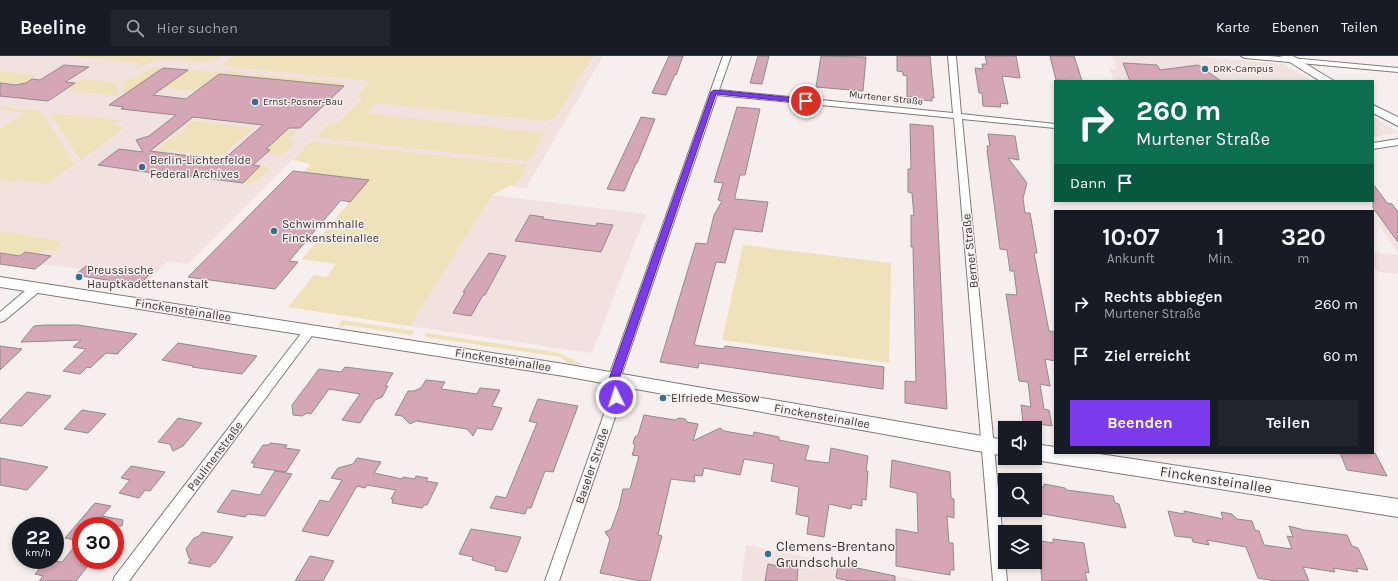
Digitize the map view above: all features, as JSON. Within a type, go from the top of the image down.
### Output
[{"type":"street","name":"Baseler Straße","points":[[552,581],[616,397],[614,379],[727,56]]},
{"type":"street","name":"Berner Straße","points":[[952,56],[957,117],[997,446],[1000,581]]},
{"type":"street","points":[[1245,56],[1289,58],[1398,70]]},
{"type":"street","points":[[1289,58],[1326,80]]},
{"type":"street","name":"Murtener Straße","points":[[714,92],[1054,126]]},
{"type":"street","points":[[1374,109],[1398,122]]},
{"type":"street","points":[[1374,146],[1398,142]]},
{"type":"street","name":"Finckensteinallee","points":[[0,282],[614,379],[997,446]]},
{"type":"street","points":[[0,318],[36,288]]},
{"type":"street","name":"Paulinenstraße","points":[[120,581],[310,330]]},
{"type":"street","name":"Finckensteinallee","points":[[1042,453],[1398,508]]},
{"type":"shaded area","name":"Berlin-Lichterfelde Federal Archives","points":[[0,56],[603,56],[526,188],[292,160],[188,264],[168,261],[143,286],[75,275],[81,269],[41,264],[35,269],[0,264]]},
{"type":"shaded area","points":[[69,56],[222,56],[208,62],[162,59],[135,67],[140,63]]},
{"type":"shaded area","points":[[232,56],[593,56],[555,118],[545,121],[376,103],[366,113],[545,133],[529,161],[320,138],[318,136],[329,124],[339,122],[362,99],[358,95],[371,81],[222,66]]},
{"type":"shaded area","name":"DRK-Campus","points":[[1112,56],[1190,56],[1284,64],[1311,80],[1114,80],[1109,68],[1117,69]]},
{"type":"shaded area","points":[[155,67],[163,68],[125,95],[122,82],[132,79]]},
{"type":"shaded area","points":[[188,70],[249,73],[246,76],[219,74],[196,91],[164,88]]},
{"type":"shaded area","points":[[0,71],[36,75],[24,83],[5,84],[0,83]]},
{"type":"shaded area","points":[[254,74],[340,82],[345,85],[250,77]]},
{"type":"shaded area","points":[[85,79],[116,83],[119,96],[70,91],[72,88],[69,87]]},
{"type":"shaded area","points":[[0,107],[41,111],[74,164],[47,184],[18,180],[15,182],[0,180],[0,129],[26,113],[0,109]]},
{"type":"shaded area","points":[[50,113],[120,120],[113,125],[125,127],[81,160]]},
{"type":"shaded area","points":[[1374,118],[1398,132],[1374,137]]},
{"type":"shaded area","points":[[195,121],[253,128],[221,156],[170,150],[163,153],[155,152],[169,140],[184,132],[182,129]]},
{"type":"shaded area","points":[[269,128],[297,131],[288,139],[294,143],[283,155],[266,154],[266,149],[272,144]]},
{"type":"shaded area","points":[[310,142],[527,165],[518,182],[492,195],[410,326],[288,307],[314,275],[327,277],[336,264],[302,259],[368,180],[303,172],[311,164],[293,160]]},
{"type":"shaded area","points":[[260,166],[270,168],[255,181],[243,183]]},
{"type":"shaded area","points":[[492,195],[646,214],[592,353],[410,326]]},
{"type":"shaded area","points":[[1378,223],[1398,225],[1398,253]]},
{"type":"shaded area","points":[[0,231],[56,240],[60,246],[54,252],[46,250],[40,254],[25,252],[20,256],[0,253]]},
{"type":"shaded area","points":[[743,245],[891,263],[889,363],[722,340]]},
{"type":"shaded area","points":[[1374,252],[1398,255],[1398,274],[1378,272],[1374,266]]},
{"type":"shaded area","points":[[342,320],[415,331],[411,335],[346,325],[338,328]]},
{"type":"shaded area","points":[[426,333],[559,353],[582,365],[567,363],[561,357],[425,337]]},
{"type":"shaded area","name":"Clemens-Brentano Grundschule","points":[[746,545],[922,581],[741,581]]},
{"type":"building","points":[[669,56],[683,56],[676,75],[675,74],[666,95],[652,93]]},
{"type":"building","points":[[758,56],[769,56],[762,84],[750,83]]},
{"type":"building","points":[[821,56],[866,57],[863,91],[816,87]]},
{"type":"building","points":[[897,56],[930,56],[934,98],[932,97],[932,101],[907,97],[907,76],[903,75],[903,72],[897,71]]},
{"type":"building","points":[[985,56],[1016,56],[1020,78],[1002,76],[1008,104],[1000,103],[1001,107],[983,106],[982,93],[979,93],[975,68],[983,69],[982,64],[987,64]]},
{"type":"building","points":[[1050,56],[1074,56],[1082,80],[1056,80]]},
{"type":"building","points":[[1123,63],[1157,65],[1160,70],[1198,65],[1220,80],[1130,80]]},
{"type":"building","points":[[64,65],[89,67],[65,82],[75,83],[48,101],[0,96],[0,83],[16,85],[26,83],[32,79],[40,80]]},
{"type":"building","points":[[163,68],[188,70],[153,95],[186,99],[219,74],[344,86],[300,128],[289,128],[266,149],[270,150],[253,165],[260,166],[243,183],[182,175],[180,177],[98,165],[119,149],[143,152],[136,140],[149,136],[176,115],[121,109],[124,107],[109,105]],"holes":[[[193,117],[263,125],[223,160],[150,151]]]},
{"type":"building","points":[[737,107],[760,109],[745,175],[740,175],[735,199],[768,202],[762,232],[734,229],[725,263],[716,262],[694,345],[724,349],[725,346],[884,367],[883,389],[699,363],[698,368],[660,362],[696,243],[707,244],[714,215],[722,201],[718,200],[723,183],[714,182]]},
{"type":"building","points":[[641,117],[655,119],[624,191],[607,189]]},
{"type":"building","points":[[910,124],[933,126],[947,409],[905,403],[905,381],[916,382],[913,247],[911,247],[911,215],[914,216],[912,193],[908,192],[908,169],[911,169]]},
{"type":"building","points":[[988,134],[1015,136],[1019,160],[1008,158],[1027,183],[1023,198],[1025,213],[1030,213],[1037,253],[1034,253],[1049,331],[1054,332],[1054,361],[1045,359],[1050,386],[1040,384],[1044,409],[1049,410],[1052,426],[1042,425],[1042,421],[1023,421],[1021,405],[1031,407],[1028,382],[1019,381],[1006,294],[1017,295],[1014,271],[1010,271],[1007,250],[1000,249],[987,146],[990,146]]},
{"type":"building","name":"Schwimmhalle Finckensteinallee","points":[[293,171],[369,180],[350,202],[341,200],[289,261],[298,262],[275,289],[188,277]]},
{"type":"building","points":[[1374,185],[1387,203],[1392,204],[1398,212],[1398,242],[1373,208]]},
{"type":"building","points":[[530,215],[544,217],[543,219],[596,226],[597,223],[613,225],[601,252],[515,241]]},
{"type":"building","points":[[25,252],[51,256],[35,269],[0,264],[0,253],[20,256]]},
{"type":"building","points":[[489,253],[506,256],[485,295],[483,295],[471,316],[453,313],[465,292],[463,292]]},
{"type":"building","points":[[86,266],[149,275],[139,285],[75,275]]},
{"type":"building","points":[[78,325],[137,334],[117,354],[106,353],[90,368],[87,367],[80,374],[63,371],[86,349],[73,347],[81,340],[21,342],[34,326]]},
{"type":"building","points":[[178,343],[257,356],[242,374],[192,367],[193,366],[162,360]]},
{"type":"building","points":[[0,346],[22,349],[0,370]]},
{"type":"building","points":[[345,367],[393,373],[385,386],[388,386],[382,397],[375,400],[360,423],[342,420],[360,394],[329,389],[311,414],[307,413],[302,416],[293,415],[292,405],[319,369],[341,372]]},
{"type":"building","points":[[426,380],[445,382],[441,389],[477,394],[480,388],[500,390],[492,406],[502,408],[492,430],[477,428],[473,436],[467,429],[416,421],[410,424],[402,416],[395,415],[408,391],[414,391],[421,388]]},
{"type":"building","points":[[27,392],[51,396],[22,426],[0,423],[0,420]]},
{"type":"building","points":[[538,399],[578,406],[553,472],[545,471],[531,508],[527,508],[525,514],[490,508],[496,496],[506,498],[537,423],[529,421]]},
{"type":"building","points":[[82,410],[106,414],[88,433],[64,429]]},
{"type":"building","points":[[644,415],[675,420],[679,418],[685,419],[687,422],[698,424],[693,441],[720,428],[724,431],[753,436],[754,432],[779,437],[779,440],[809,446],[805,460],[829,463],[831,448],[868,456],[866,471],[868,471],[866,500],[862,499],[862,506],[852,504],[851,509],[829,504],[824,537],[807,534],[809,517],[796,514],[799,487],[771,481],[774,464],[744,459],[740,475],[704,468],[702,476],[694,475],[695,482],[671,479],[658,535],[662,536],[650,581],[641,581],[600,573],[610,539],[605,532],[611,529],[619,507],[623,489],[630,489],[639,456],[632,455],[635,446],[633,443],[635,437],[638,435]]},
{"type":"building","points":[[178,418],[202,423],[183,446],[173,451],[170,444],[158,442]]},
{"type":"building","points":[[270,443],[287,445],[285,448],[300,450],[286,472],[253,467],[255,463],[251,463],[263,445],[269,445]]},
{"type":"building","points":[[1375,453],[1387,476],[1347,470],[1340,454]]},
{"type":"building","points":[[0,458],[48,467],[27,490],[0,485]]},
{"type":"building","points":[[357,458],[381,462],[374,473],[402,479],[403,477],[415,479],[416,476],[428,478],[426,481],[438,483],[427,505],[424,505],[422,508],[392,503],[393,499],[391,499],[396,490],[367,485],[365,488],[357,486],[328,536],[302,531],[320,500],[329,502],[342,480],[331,478],[338,468],[353,464]]},
{"type":"building","points":[[892,460],[950,472],[951,498],[954,499],[954,518],[947,516],[949,543],[953,543],[954,570],[950,570],[950,575],[896,566],[896,529],[918,533],[917,493],[890,487]]},
{"type":"building","points":[[131,466],[165,472],[150,491],[145,490],[139,498],[119,493],[130,480],[121,478]]},
{"type":"building","points":[[275,471],[292,474],[265,516],[248,514],[245,517],[217,512],[232,490],[260,495]]},
{"type":"building","points":[[1044,484],[1065,488],[1066,490],[1113,496],[1115,503],[1119,504],[1126,528],[1042,514],[1042,487],[1044,487]]},
{"type":"building","points":[[95,503],[111,506],[102,516],[107,517],[83,517]]},
{"type":"building","points":[[1168,511],[1184,514],[1184,511],[1223,519],[1221,512],[1232,514],[1237,519],[1252,521],[1255,530],[1259,531],[1264,545],[1292,549],[1287,536],[1293,537],[1289,526],[1304,530],[1347,535],[1352,546],[1358,548],[1368,570],[1356,568],[1358,572],[1333,568],[1335,572],[1303,567],[1309,581],[1275,581],[1258,578],[1246,547],[1207,540],[1209,545],[1193,542],[1192,538],[1175,536]]},
{"type":"building","points":[[471,529],[521,537],[507,572],[495,570],[496,567],[472,560],[473,557],[459,554]]},
{"type":"building","points":[[72,530],[72,540],[65,538]]},
{"type":"building","points":[[202,532],[233,537],[215,563],[213,563],[210,567],[188,563],[191,559],[189,558],[186,549],[194,538],[199,536]]},
{"type":"building","points":[[1053,539],[1084,543],[1089,573],[1085,572],[1087,581],[1042,581],[1041,569],[1042,541],[1053,543]]},
{"type":"building","points":[[72,550],[72,569],[85,569],[76,581],[39,581],[43,576],[35,574],[39,569],[64,569],[64,560]]},
{"type":"building","points":[[310,556],[334,561],[323,581],[295,581]]},
{"type":"building","points":[[778,563],[798,567],[797,581],[765,581],[768,564],[778,566]]},
{"type":"building","points":[[838,564],[895,576],[895,581],[850,581],[836,578]]},
{"type":"place","name":"DRK-Campus","points":[[1205,69]]},
{"type":"place","name":"Ernst-Posner-Bau","points":[[255,102]]},
{"type":"place","name":"Berlin-Lichterfelde Federal Archives","points":[[142,167]]},
{"type":"place","name":"Schwimmhalle Finckensteinallee","points":[[274,231]]},
{"type":"place","name":"Preussische Hauptkadettenanstalt","points":[[79,277]]},
{"type":"place","name":"Elfriede Messow","points":[[663,398]]},
{"type":"place","name":"Clemens-Brentano Grundschule","points":[[768,554]]},
{"type":"route","points":[[616,397],[614,379],[714,92],[806,101]]}]
